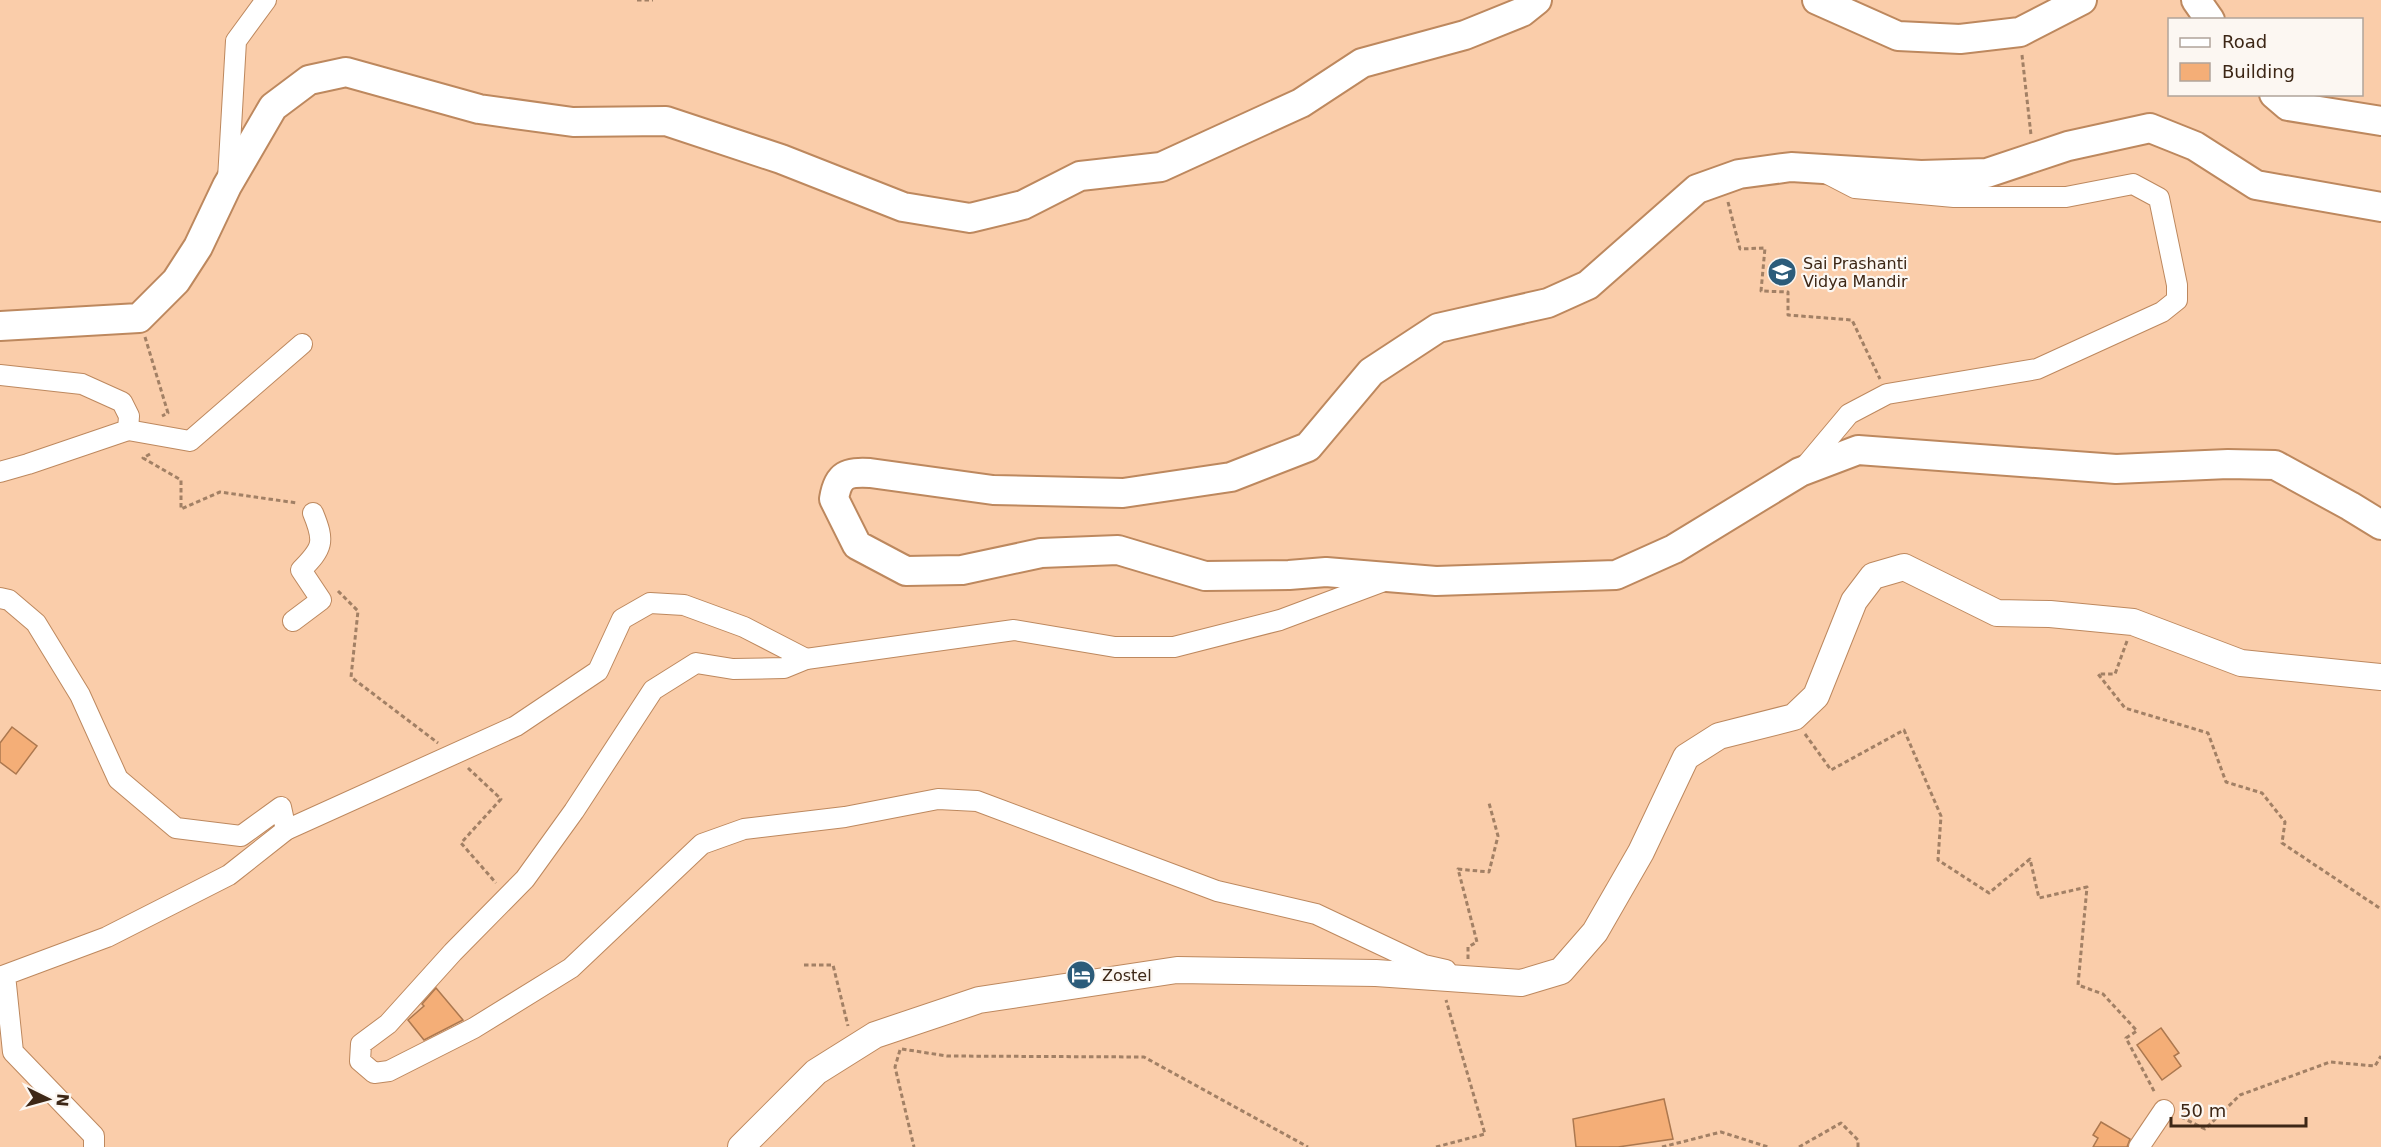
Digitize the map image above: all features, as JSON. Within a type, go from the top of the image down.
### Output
[{"type":"highway","points":[[0,326],[139,318],[176,282],[198,247],[227,186],[273,107],[309,80],[346,72],[491,111],[573,123],[666,121],[781,159],[903,207],[970,218],[1023,205],[1080,176],[1161,167],[1301,103],[1362,63],[1465,35],[1522,12],[1537,0]]},
{"type":"highway","points":[[1817,0],[1898,36],[1960,39],[2020,32],[2082,0]]},
{"type":"highway","points":[[2196,0],[2209,18]]},
{"type":"highway","points":[[2276,96],[2288,106],[2381,121]]},
{"type":"highway","points":[[2381,207],[2256,185],[2195,146],[2150,128],[2068,146],[1987,173],[1921,175],[1791,167],[1739,174],[1697,189],[1588,285],[1548,303],[1438,328],[1371,372],[1308,447],[1230,477],[1123,493],[993,490],[854,472],[846,474],[839,481],[834,499],[857,545],[906,571],[962,570],[1041,553],[1118,550],[1205,576],[1326,572],[1436,581],[1616,575],[1674,549],[1800,472],[1858,450],[2116,469],[2228,464],[2276,465],[2381,525]]},
{"type":"main road","points":[[741,1147],[816,1072],[875,1035],[979,1000],[1177,970],[1376,973],[1521,983],[1561,970],[1595,932],[1641,852],[1686,756],[1719,736],[1794,717],[1816,696],[1854,601],[1873,576],[1904,567],[1997,613],[2050,614],[2133,622],[2241,663],[2381,677]]},
{"type":"street","points":[[227,186],[236,41],[266,0]]},
{"type":"street","points":[[1800,472],[1849,414],[1887,394],[2037,369],[2162,312],[2177,300],[2177,285],[2159,198],[2133,184],[2066,197],[1954,197],[1855,188],[1816,168]]},
{"type":"street","points":[[0,472],[128,430],[190,441],[302,344]]},
{"type":"street","points":[[0,375],[82,384],[122,402],[129,416],[128,430]]},
{"type":"street","points":[[293,621],[321,600],[301,570],[318,553],[322,535],[313,513]]},
{"type":"street","points":[[1394,578],[1280,620],[1174,647],[1115,647],[1014,630],[806,659],[784,668],[733,669],[696,663],[653,690],[574,811],[525,879],[453,952],[387,1024],[361,1044],[360,1061],[374,1073],[389,1071],[474,1028],[571,968],[702,844],[744,829],[845,817],[938,799],[977,801],[1217,891],[1316,914],[1424,965],[1496,982]]},
{"type":"street","points":[[0,598],[9,600],[36,623],[80,695],[118,780],[176,828],[241,836],[281,807],[286,830]]},
{"type":"street","points":[[94,1147],[94,1136],[13,1052],[5,975],[107,937],[229,875],[286,830],[516,726],[598,671],[621,619],[651,603],[684,605],[744,627],[806,659]]},
{"type":"street","points":[[2139,1147],[2164,1110]]},
{"type":"path","points":[[637,0],[652,0]]},
{"type":"path","points":[[2020,32],[2033,158]]},
{"type":"path","points":[[1723,180],[1740,249],[1765,248],[1761,291],[1788,292],[1788,315],[1852,320],[1887,394]]},
{"type":"path","points":[[128,430],[168,413],[139,318]]},
{"type":"path","points":[[178,439],[143,458],[181,480],[181,508],[220,492],[307,505],[313,513]]},
{"type":"path","points":[[321,600],[338,591],[358,611],[351,677],[454,754],[501,799],[460,843],[508,897]]},
{"type":"path","points":[[2133,622],[2115,674],[2098,674],[2125,708],[2208,733],[2226,782],[2262,793],[2285,822],[2282,843],[2381,909]]},
{"type":"path","points":[[1794,717],[1831,771],[1904,730],[1941,816],[1938,860],[1989,893],[2030,859],[2039,898],[2087,887],[2078,985],[2103,994],[2137,1031],[2126,1038],[2164,1110],[2205,1129],[2240,1095],[2330,1062],[2375,1066],[2381,1056]]},
{"type":"path","points":[[1468,961],[1468,947],[1477,942],[1458,868],[1489,872],[1498,836],[1489,803]]},
{"type":"path","points":[[804,965],[833,965],[854,1048]]},
{"type":"path","points":[[1436,1147],[1485,1134],[1439,978]]},
{"type":"path","points":[[890,1048],[947,1056],[1144,1057],[1308,1147]]},
{"type":"path","points":[[900,1049],[895,1067],[914,1147]]},
{"type":"path","points":[[1799,1147],[1841,1123],[1858,1140],[1858,1147]]},
{"type":"path","points":[[1662,1147],[1721,1132],[1768,1147]]},
{"type":"building","points":[[12,727],[37,746],[16,774],[0,762],[0,743]]},
{"type":"building","points":[[436,988],[463,1020],[424,1040],[408,1020],[424,1006],[422,1004]]},
{"type":"building","points":[[2161,1028],[2179,1053],[2174,1056],[2181,1066],[2162,1080],[2137,1045]]},
{"type":"building","points":[[1664,1099],[1673,1139],[1618,1147],[1576,1147],[1573,1119]]},
{"type":"building","points":[[2101,1122],[2130,1139],[2127,1147],[2093,1147],[2098,1138],[2093,1135]]},
{"type":"place","name":"Sai Prashanti Vidya Mandir","points":[[1782,272]]},
{"type":"place","name":"Zostel","points":[[1081,975]]}]
